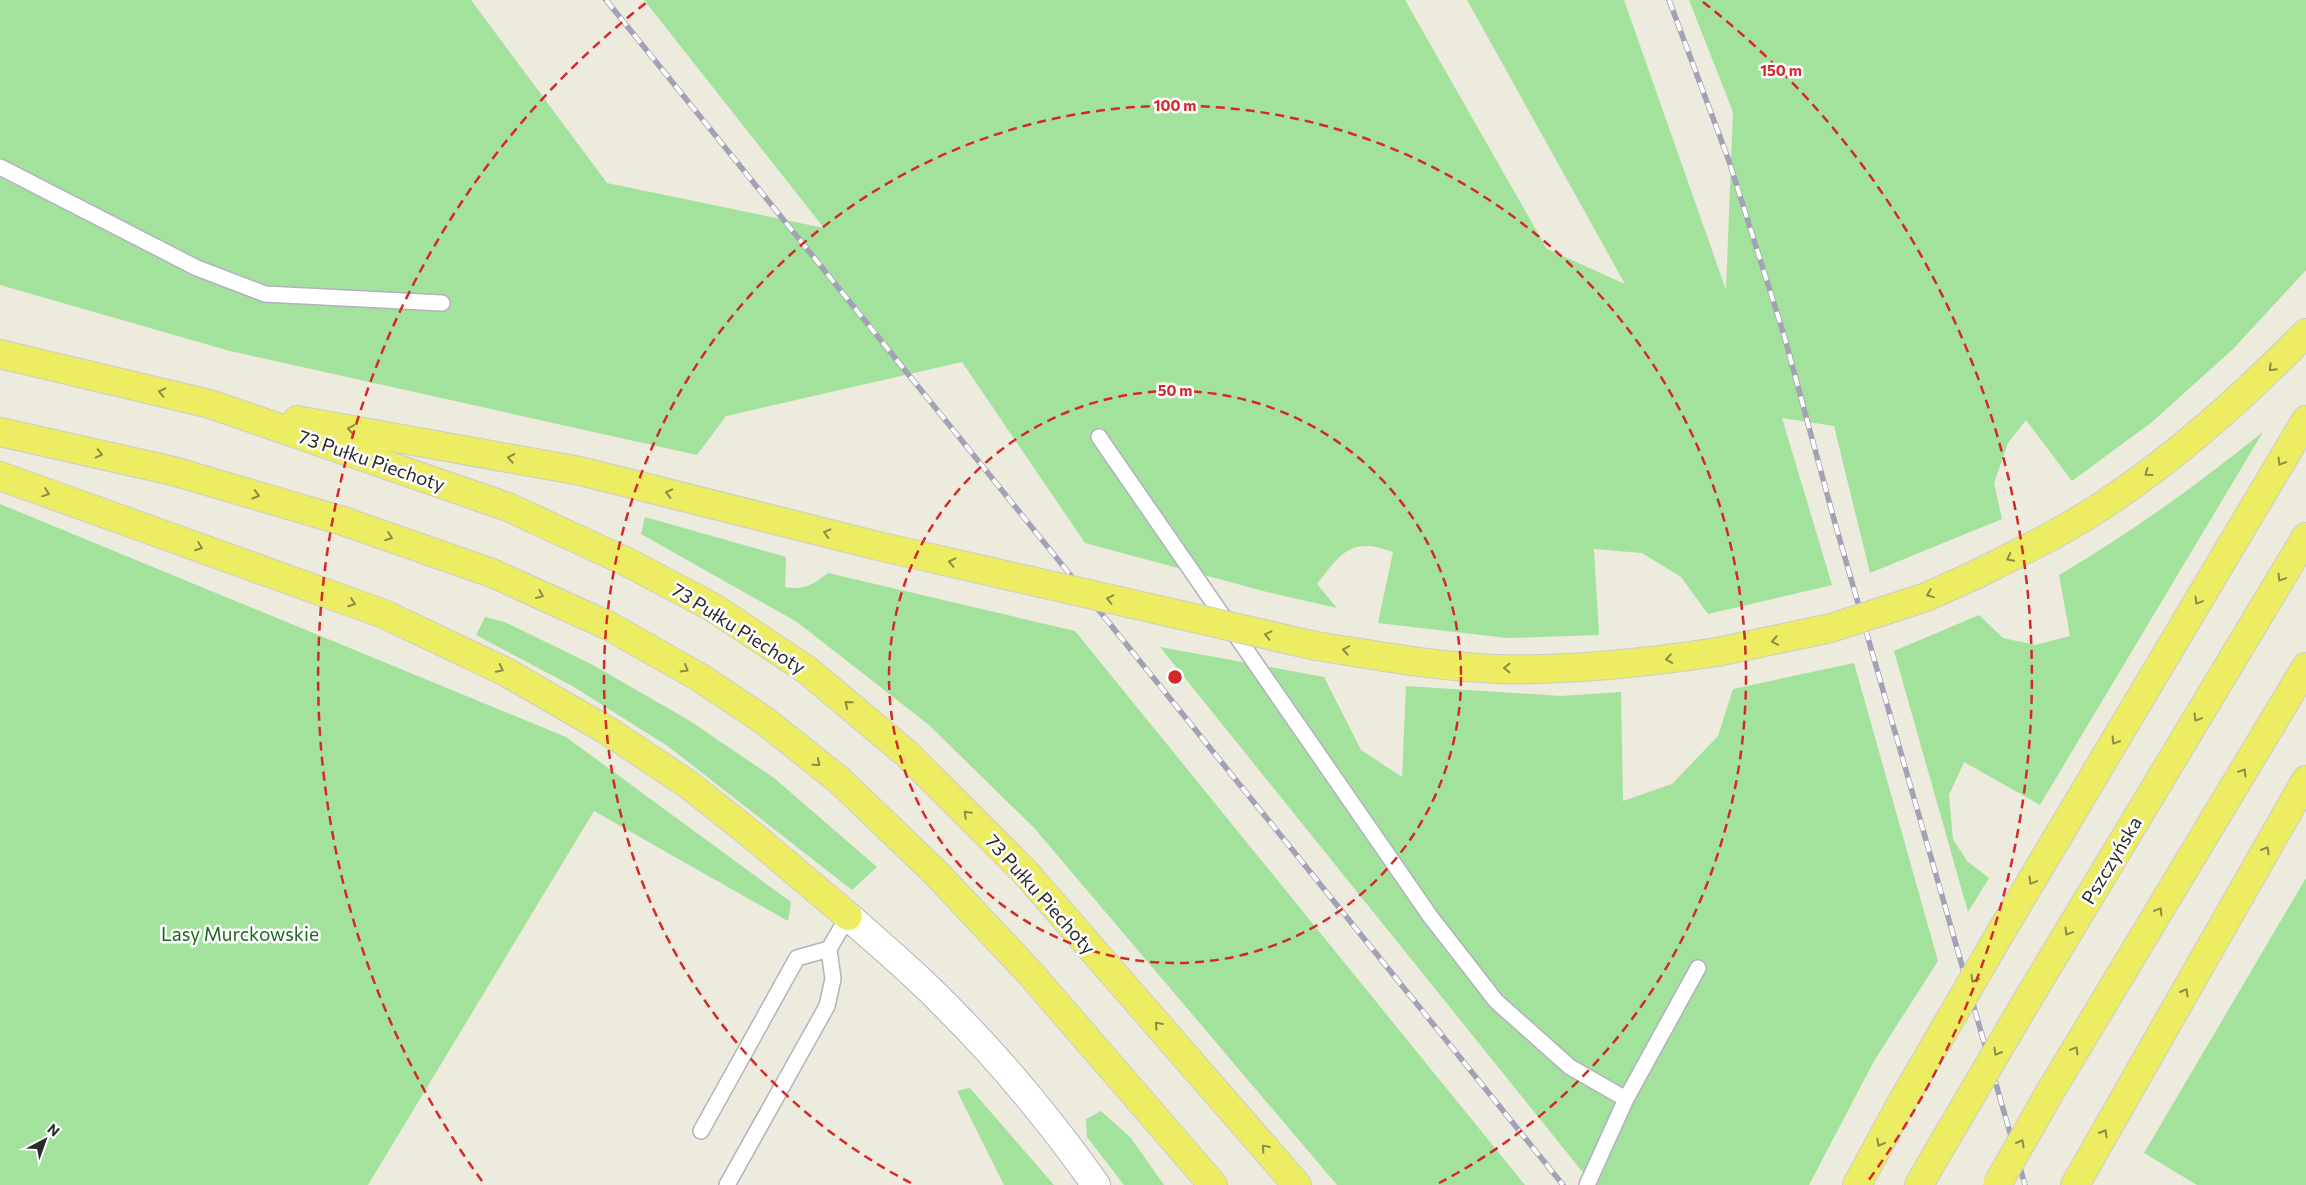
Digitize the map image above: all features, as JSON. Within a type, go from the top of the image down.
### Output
[{"type":"main road","points":[[210,404],[580,471],[874,545],[1316,646],[1394,658],[1496,668],[1567,668],[1651,662],[1717,652],[1831,628],[1926,596],[1975,575],[2055,534],[2114,498],[2161,465],[2258,381],[2306,333]]},
{"type":"main road","name":"73 Pułku Piechoty","points":[[0,354],[210,404],[508,507],[627,562],[714,608],[807,670],[907,754],[1025,872],[1297,1185]]},
{"type":"main road","points":[[1857,1185],[1902,1102],[1998,937],[2306,420]]},
{"type":"main road","points":[[0,432],[173,471],[343,520],[492,573],[609,626],[700,677],[765,721],[839,780],[936,873],[1030,973],[1212,1185]]},
{"type":"main road","points":[[0,476],[384,614],[506,672],[608,731],[689,785],[848,916]]},
{"type":"main road","name":"Pszczyńska","points":[[1923,1177],[2306,537]]},
{"type":"main road","points":[[1997,1185],[2050,1092],[2306,667]]},
{"type":"main road","points":[[2078,1180],[2306,780]]},
{"type":"main road","points":[[1185,1154],[1201,1185]]},
{"type":"street","points":[[848,916],[940,999],[973,1033],[1047,1119],[1096,1185]]},
{"type":"lane","points":[[0,167],[196,268],[265,294],[442,303]]},
{"type":"lane","points":[[1099,437],[1430,916],[1496,1002],[1570,1067],[1626,1099]]},
{"type":"lane","points":[[728,1185],[760,1124],[827,1006],[833,979],[829,949],[848,916]]},
{"type":"lane","points":[[701,1131],[797,958],[829,949]]},
{"type":"lane","points":[[1587,1185],[1626,1099],[1698,968]]},
{"type":"green space","points":[[0,0],[471,0],[607,183],[824,228],[644,0],[1405,0],[1547,249],[1625,284],[1467,0],[1624,0],[1726,290],[1733,112],[1689,0],[2306,0],[2306,270],[2233,349],[2152,422],[2072,481],[2026,420],[2008,443],[1994,483],[2002,519],[1870,573],[1834,426],[1782,418],[1832,585],[1708,614],[1681,577],[1642,553],[1594,549],[1599,635],[1507,638],[1378,623],[1393,552],[1379,548],[1367,546],[1348,550],[1333,564],[1317,584],[1337,608],[1267,592],[1085,543],[962,362],[726,416],[697,455],[230,351],[0,285]]},
{"type":"green space","points":[[2263,432],[2040,805],[1964,762],[1949,795],[1953,839],[1967,861],[1989,878],[1968,912],[1894,651],[1979,615],[2003,638],[2035,645],[2070,636],[2059,575],[2164,507]]},
{"type":"green space","name":"Lasy Murckowskie","points":[[0,504],[566,737],[791,902],[788,921],[594,811],[368,1185],[0,1185]]},
{"type":"green space","points":[[645,517],[786,557],[785,587],[798,588],[808,586],[828,573],[1075,631],[1525,1185],[1337,1185],[1035,829],[929,725],[797,622],[641,534]]},
{"type":"green space","points":[[485,617],[505,622],[593,665],[690,721],[774,778],[877,867],[852,890],[669,747],[574,687],[476,635]]},
{"type":"green space","points":[[1160,647],[1324,677],[1361,750],[1402,777],[1406,686],[1561,696],[1621,692],[1623,801],[1672,784],[1718,736],[1733,689],[1854,663],[1938,961],[1874,1061],[1809,1185],[1593,1185]]},
{"type":"green space","points":[[2306,878],[2306,1185],[2197,1185],[2144,1153]]},
{"type":"green space","points":[[970,1088],[1054,1185],[1004,1185],[957,1091]]},
{"type":"green space","points":[[1101,1111],[1131,1138],[1164,1185],[1124,1185],[1087,1137],[1086,1119]]},
{"type":"railway","points":[[606,0],[1563,1185]]},
{"type":"railway","points":[[1669,0],[1729,161],[1784,335],[1833,516],[2025,1185]]}]
